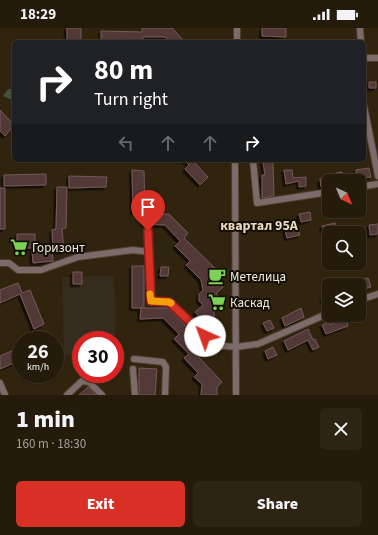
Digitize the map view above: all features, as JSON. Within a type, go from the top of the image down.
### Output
[{"type":"street","points":[[237,28],[237,40]]},
{"type":"street","points":[[360,28],[361,40]]},
{"type":"street","points":[[366,58],[378,58]]},
{"type":"street","points":[[366,116],[378,176]]},
{"type":"street","points":[[235,162],[236,395]]},
{"type":"street","points":[[254,162],[257,203],[322,193]]},
{"type":"street","points":[[366,186],[378,184]]},
{"type":"street","points":[[148,231],[151,301],[169,302],[213,345],[236,347],[258,344],[322,316]]},
{"type":"street","points":[[0,263],[8,262],[18,270],[41,270],[78,257],[133,250],[149,252]]},
{"type":"street","points":[[366,298],[378,294]]},
{"type":"street","points":[[134,359],[163,362],[166,367],[165,395]]},
{"type":"street","points":[[133,370],[135,395]]},
{"type":"street","points":[[67,395],[82,381],[88,382],[102,395]]},
{"type":"street","points":[[0,383],[5,395]]},
{"type":"shaded area","points":[[114,276],[115,331],[72,331],[72,355],[64,355],[62,277]]},
{"type":"green space","points":[[8,89],[12,89],[12,100],[3,96]]},
{"type":"building","points":[[67,28],[81,28],[81,40],[67,40]]},
{"type":"building","points":[[142,28],[172,28],[183,40],[168,40],[165,37],[143,37],[142,40],[101,40],[101,31],[142,32]]},
{"type":"building","points":[[262,28],[286,28],[286,37],[262,36]]},
{"type":"building","points":[[369,82],[376,82],[376,88],[369,88]]},
{"type":"building","points":[[0,110],[12,123],[12,127],[5,136],[0,131]]},
{"type":"building","points":[[186,162],[194,162],[208,177],[200,185],[185,169],[189,165]]},
{"type":"building","points":[[263,162],[273,162],[274,196],[262,198],[262,175],[265,175]]},
{"type":"building","points":[[369,168],[371,177],[366,178],[366,174],[356,174],[356,170]]},
{"type":"building","points":[[132,170],[144,171],[145,213],[133,212]]},
{"type":"building","points":[[284,170],[292,170],[293,178],[306,177],[306,186],[299,187],[299,181],[286,184]]},
{"type":"building","points":[[46,174],[46,185],[4,186],[4,175]]},
{"type":"building","points":[[69,176],[107,177],[106,187],[69,188]]},
{"type":"building","points":[[320,179],[322,179],[321,187]]},
{"type":"building","points":[[57,187],[67,187],[66,228],[62,229],[64,251],[53,251],[52,230],[56,229]]},
{"type":"building","points":[[0,188],[5,188],[5,229],[0,229]]},
{"type":"building","points":[[310,212],[311,220],[301,222],[299,214]]},
{"type":"building","points":[[142,214],[169,214],[188,233],[184,238],[221,274],[216,279],[223,287],[216,294],[219,297],[219,308],[213,314],[215,315],[206,324],[195,312],[203,305],[199,301],[199,294],[203,290],[201,280],[186,265],[190,261],[175,246],[180,241],[165,225],[143,224]]},
{"type":"building","points":[[335,223],[336,226],[322,226]]},
{"type":"building","points":[[378,224],[378,234],[370,235],[369,225]]},
{"type":"building","points":[[297,226],[300,235],[287,238],[285,229]]},
{"type":"building","points":[[17,234],[35,234],[35,248],[17,248]]},
{"type":"building","points":[[52,249],[53,261],[33,263],[32,250]]},
{"type":"building","points":[[132,266],[144,266],[144,308],[169,308],[187,327],[182,331],[197,346],[193,351],[222,382],[217,387],[217,395],[201,395],[202,384],[194,377],[198,373],[184,358],[189,354],[174,339],[179,334],[163,318],[140,319],[141,308],[132,308]]},
{"type":"building","points":[[161,267],[169,267],[168,276],[160,276]]},
{"type":"building","points":[[73,272],[82,272],[82,284],[73,284]]},
{"type":"building","points":[[368,278],[371,287],[366,288],[366,279]]},
{"type":"building","points":[[18,283],[22,293],[30,290],[44,324],[34,329],[20,294],[0,303],[0,290]]},
{"type":"building","points":[[301,308],[304,317],[285,326],[282,318]]},
{"type":"building","points":[[270,320],[274,328],[267,331],[263,323]]},
{"type":"building","points":[[329,322],[330,325],[336,322],[347,322],[348,326],[326,334],[322,325]]},
{"type":"building","points":[[308,329],[313,340],[315,339],[319,347],[313,350],[308,340],[288,350],[284,341]]},
{"type":"building","points":[[273,347],[277,355],[268,359],[265,351]]},
{"type":"building","points":[[12,351],[12,364],[0,369],[0,356]]},
{"type":"building","points":[[139,368],[157,369],[155,395],[139,395]]},
{"type":"building","points":[[88,387],[96,395],[79,395]]},
{"type":"slow traffic","points":[[150,294],[151,301],[171,303]]},
{"type":"place","name":"Горизонт","points":[[19,247]]},
{"type":"place","name":"Метелица","points":[[217,276]]},
{"type":"place","name":"Каскад","points":[[217,302]]},
{"type":"district","name":"квартал 95А","points":[[259,225]]},
{"type":"route","points":[[148,231],[151,301],[169,302],[189,319],[205,336]]}]
